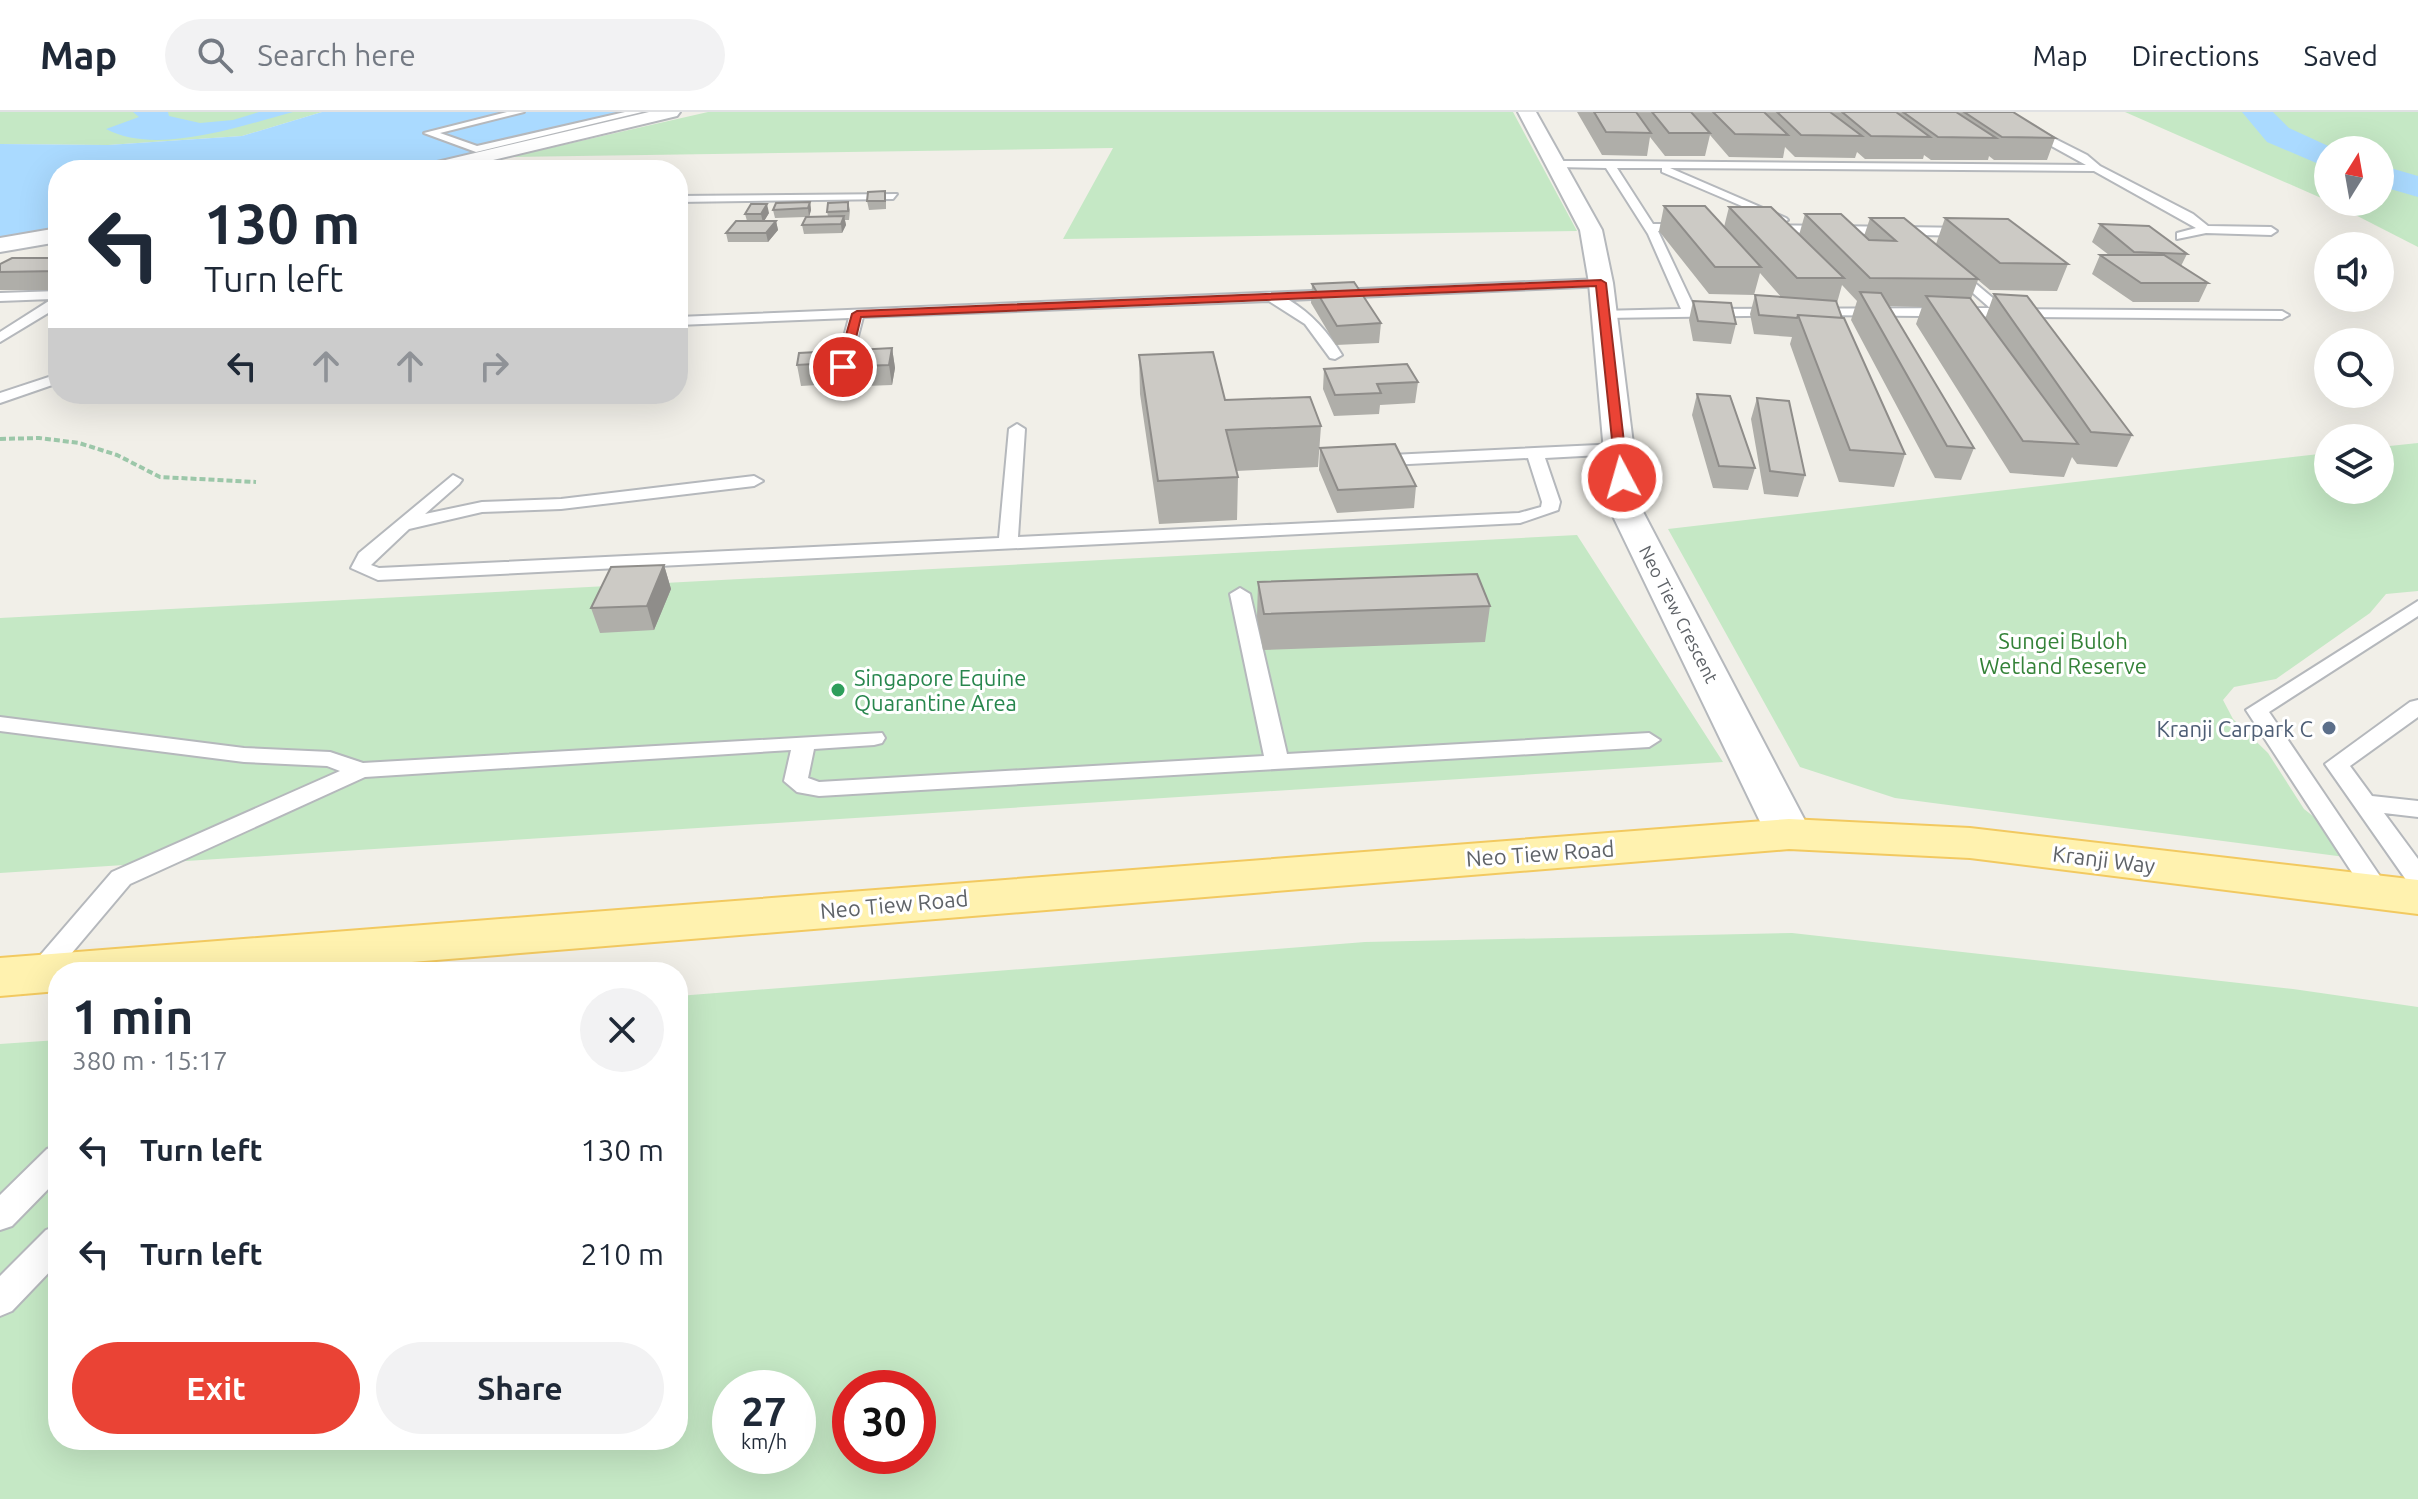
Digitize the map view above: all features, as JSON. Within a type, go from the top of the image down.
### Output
[{"type":"main road","name":"Kranji Way","points":[[1789,834],[1970,843],[2404,889]]},
{"type":"main road","name":"Neo Tiew Road","points":[[300,962],[1789,834]]},
{"type":"main road","name":"Neo Tiew Road","points":[[19,975],[48,974]]},
{"type":"street","points":[[469,160],[671,112]]},
{"type":"street","name":"Neo Tiew Crescent","points":[[1527,112],[1591,230],[1601,283],[1625,508],[1789,834]]},
{"type":"street","points":[[0,245],[48,237]]},
{"type":"lane","points":[[519,112],[429,133],[470,149],[481,149],[637,112]]},
{"type":"lane","points":[[1995,112],[2083,157],[2096,168],[2176,209],[2205,229]]},
{"type":"lane","points":[[1990,125],[2020,126]]},
{"type":"lane","points":[[1556,164],[2096,168]]},
{"type":"lane","points":[[1609,164],[1649,227],[1690,313]]},
{"type":"lane","points":[[1651,164],[1803,229]]},
{"type":"lane","points":[[1683,177],[1768,166]]},
{"type":"lane","points":[[885,213],[901,180]]},
{"type":"lane","points":[[688,199],[893,196]]},
{"type":"lane","points":[[1649,227],[1711,228]]},
{"type":"lane","points":[[1757,229],[1986,232]]},
{"type":"lane","points":[[2181,236],[2205,229],[2271,231]]},
{"type":"lane","points":[[1845,230],[1863,248]]},
{"type":"lane","points":[[1910,231],[1933,251]]},
{"type":"lane","points":[[1945,262],[2003,313]]},
{"type":"lane","points":[[688,321],[1601,283]]},
{"type":"lane","points":[[0,297],[48,298]]},
{"type":"lane","points":[[1272,297],[1295,307],[1316,326],[1335,355]]},
{"type":"lane","points":[[0,338],[48,305]]},
{"type":"lane","points":[[843,367],[857,314]]},
{"type":"lane","points":[[1604,314],[2282,315]]},
{"type":"lane","points":[[0,398],[48,381]]},
{"type":"lane","points":[[1008,545],[1017,429]]},
{"type":"lane","points":[[1396,436],[1410,459]]},
{"type":"lane","points":[[1359,461],[1619,449]]},
{"type":"lane","points":[[453,480],[366,557],[360,568],[378,574],[1008,545],[1538,516],[1549,510],[1551,502],[1535,453]]},
{"type":"lane","points":[[403,525],[482,507],[561,504],[754,481]]},
{"type":"lane","points":[[1240,594],[1277,762]]},
{"type":"lane","points":[[2404,889],[2257,710],[2418,607]]},
{"type":"lane","points":[[2404,889],[2365,803],[2337,764],[2418,707]]},
{"type":"lane","points":[[0,724],[244,755],[330,759],[361,770]]},
{"type":"lane","points":[[19,975],[121,878],[361,770],[874,738]]},
{"type":"lane","points":[[804,742],[796,781],[805,787],[819,789],[1649,740]]},
{"type":"lane","points":[[2365,803],[2418,809]]},
{"type":"lane","points":[[0,1216],[48,1168]]},
{"type":"lane","points":[[0,1300],[48,1250]]},
{"type":"path","points":[[0,439],[39,438],[79,443],[117,455],[160,477],[256,482]]},
{"type":"green space","points":[[0,112],[322,112],[242,136],[108,145],[0,144]]},
{"type":"green space","points":[[708,112],[1513,112],[1577,231],[1063,239],[1113,148],[510,157]]},
{"type":"green space","points":[[2125,112],[2418,112],[2418,247],[2394,232],[2357,216],[2394,216],[2394,136],[2314,136],[2314,195]]},
{"type":"green space","name":"Sungei Buloh Wetland Reserve","points":[[2418,443],[2418,591],[2386,594],[2370,613],[2276,679],[2234,687],[2223,700],[2233,719],[2268,753],[2304,809],[2323,824],[2345,857],[1895,798],[1800,767],[1668,529],[2314,455],[2314,504],[2394,504],[2394,446]]},
{"type":"green space","name":"Singapore Equine Quarantine Area","points":[[1577,535],[1723,762],[0,873],[0,618]]},
{"type":"green space","points":[[1792,933],[2293,989],[2418,1007],[2418,1499],[0,1499],[0,1044],[48,1041],[48,1450],[688,1450],[688,995],[1365,942]]},
{"type":"water","points":[[133,112],[168,112],[169,116],[200,123],[233,120],[259,112],[293,112],[224,131],[174,139],[127,137],[106,129],[139,117]]},
{"type":"water","points":[[322,112],[656,112],[448,160],[48,160],[48,231],[0,238],[0,144],[108,145],[242,136]]},
{"type":"building","points":[[1594,112],[1636,112],[1651,133],[1606,132]]},
{"type":"building","points":[[1652,112],[1691,112],[1710,133],[1669,133]]},
{"type":"building","points":[[1713,112],[1764,112],[1788,135],[1735,134]]},
{"type":"building","points":[[1777,112],[1830,112],[1862,136],[1801,135]]},
{"type":"building","points":[[1842,112],[1896,112],[1930,137],[1871,136]]},
{"type":"building","points":[[1903,112],[1956,112],[1996,138],[1938,137]]},
{"type":"building","points":[[1964,112],[2013,112],[2055,138],[2002,137]]},
{"type":"building","points":[[885,191],[885,201],[867,201],[868,192]]},
{"type":"building","points":[[810,202],[808,208],[773,210],[776,203]]},
{"type":"building","points":[[848,202],[848,211],[827,212],[828,203]]},
{"type":"building","points":[[751,204],[767,204],[761,214],[745,214]]},
{"type":"building","points":[[1664,206],[1705,206],[1761,267],[1715,267]]},
{"type":"building","points":[[1729,207],[1771,207],[1844,278],[1797,278]]},
{"type":"building","points":[[1805,214],[1841,214],[1869,240],[1896,241],[1870,218],[1904,218],[1978,279],[1870,278]]},
{"type":"building","points":[[844,216],[841,224],[802,225],[806,217]]},
{"type":"building","points":[[1945,218],[2008,219],[2068,264],[2000,263]]},
{"type":"building","points":[[736,221],[776,221],[766,233],[726,233]]},
{"type":"building","points":[[2100,224],[2149,226],[2187,254],[2134,252]]},
{"type":"building","points":[[2100,255],[2164,255],[2208,283],[2141,283]]},
{"type":"building","points":[[12,258],[48,258],[48,271],[0,272],[0,264]]},
{"type":"building","points":[[1354,282],[1381,323],[1337,326],[1312,284]]},
{"type":"building","points":[[1860,292],[1881,293],[1974,448],[1947,446]]},
{"type":"building","points":[[1994,294],[2027,296],[2132,435],[2091,432]]},
{"type":"building","points":[[1755,295],[1836,301],[1842,318],[1759,315]]},
{"type":"building","points":[[1926,296],[1970,298],[2078,444],[2023,441]]},
{"type":"building","points":[[1693,301],[1731,303],[1736,324],[1698,321]]},
{"type":"building","points":[[1798,315],[1844,318],[1905,454],[1850,450]]},
{"type":"building","points":[[892,348],[889,365],[863,366],[864,361],[797,365],[799,353]]},
{"type":"building","points":[[1213,352],[1225,400],[1310,397],[1321,426],[1226,430],[1238,477],[1158,481],[1139,355]]},
{"type":"building","points":[[1407,364],[1418,382],[1377,384],[1381,393],[1335,395],[1324,369]]},
{"type":"building","points":[[1697,394],[1730,396],[1755,468],[1719,466]]},
{"type":"building","points":[[1757,398],[1789,401],[1805,475],[1770,471]]},
{"type":"building","points":[[1395,444],[1416,486],[1338,490],[1320,448]]},
{"type":"building","points":[[664,565],[647,606],[591,608],[611,567]]},
{"type":"building","points":[[1477,574],[1490,606],[1264,614],[1258,582]]},
{"type":"waterway","points":[[2257,112],[2278,135],[2314,152]]},
{"type":"waterway","points":[[2394,179],[2418,187]]},
{"type":"place","name":"Singapore Equine Quarantine Area","points":[[838,690]]},
{"type":"place","name":"Kranji Carpark C","points":[[2329,728]]},
{"type":"route","points":[[843,367],[857,314],[1601,283],[1622,478]]}]
